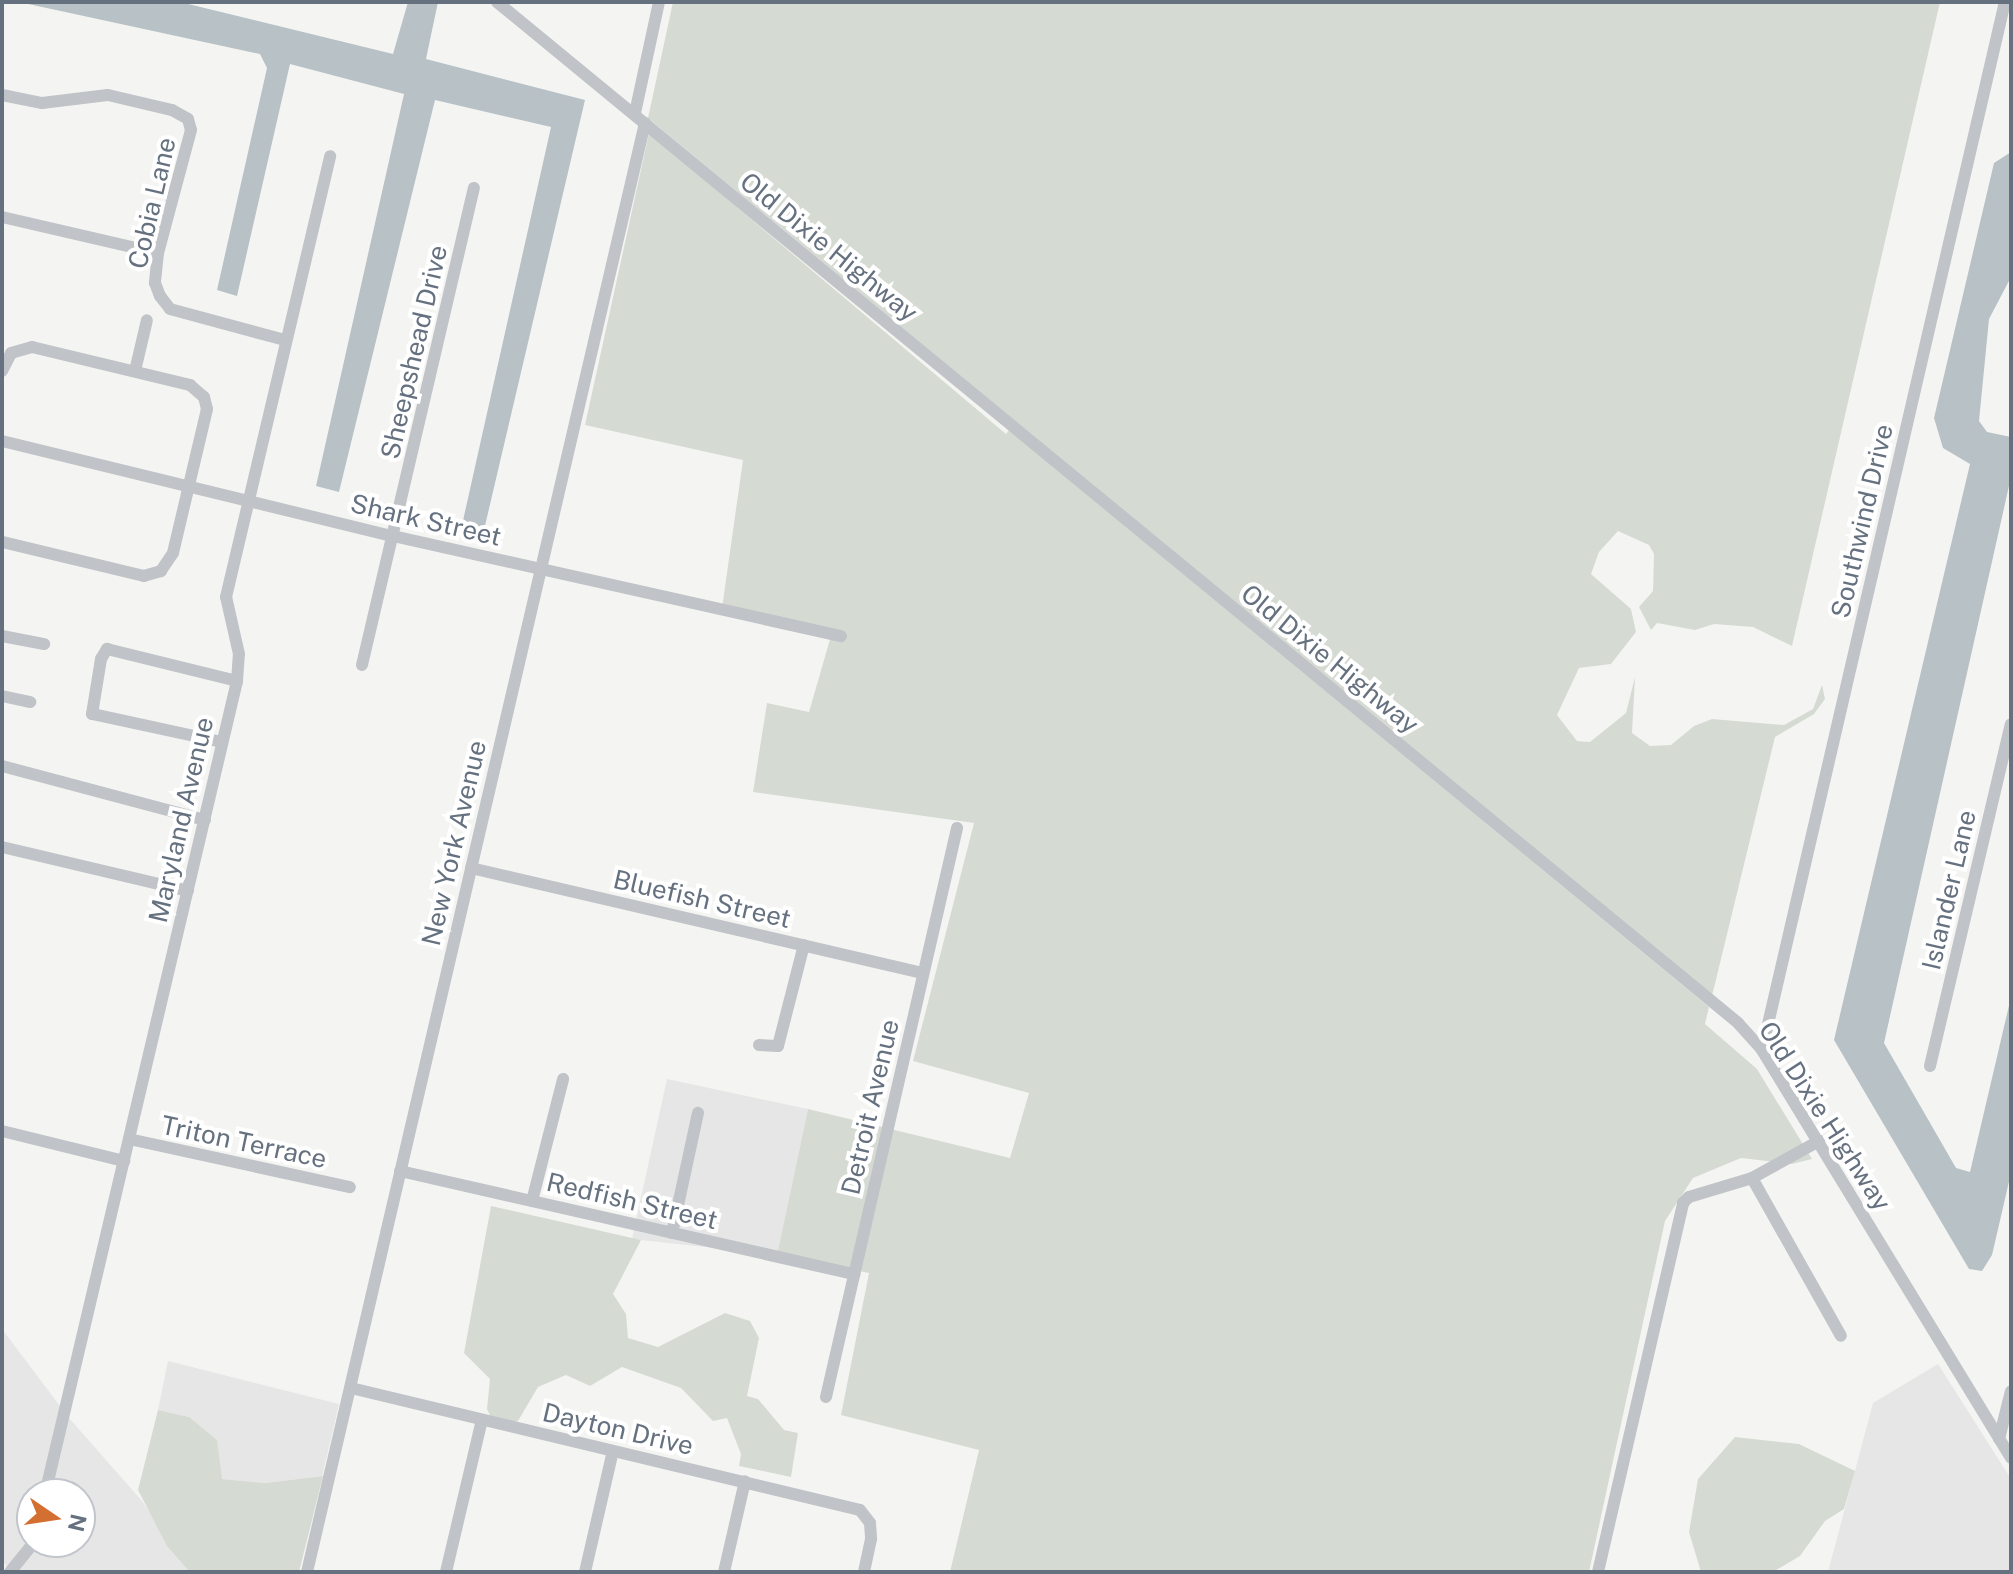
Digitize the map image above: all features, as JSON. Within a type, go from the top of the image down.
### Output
[{"type":"street","name":"Old Dixie Highway","points":[[497,2],[1738,1023],[1762,1050],[2011,1458]]},
{"type":"street","points":[[635,113],[659,2]]},
{"type":"street","name":"Southwind Drive","points":[[1762,1050],[2005,2]]},
{"type":"street","name":"Cobia Lane","points":[[2,95],[42,103],[108,95],[172,110],[188,119],[191,130],[158,253],[155,283],[160,296],[170,309],[285,340]]},
{"type":"street","name":"New York Avenue","points":[[307,1572],[645,123]]},
{"type":"street","name":"Maryland Avenue","points":[[49,1478],[237,681],[239,654],[226,597],[330,156]]},
{"type":"street","name":"Sheepshead Drive","points":[[362,665],[474,188]]},
{"type":"street","points":[[2,217],[158,253]]},
{"type":"street","points":[[135,371],[147,320]]},
{"type":"street","points":[[2,371],[11,353],[32,347],[190,385],[204,397],[207,409],[173,553],[153,574],[2,542]]},
{"type":"street","name":"Shark Street","points":[[2,441],[393,536],[841,636]]},
{"type":"street","points":[[2,636],[44,644]]},
{"type":"street","points":[[222,742],[92,714],[101,659],[107,649],[237,681]]},
{"type":"street","points":[[2,696],[30,702]]},
{"type":"street","name":"Islander Lane","points":[[1930,1066],[2011,724]]},
{"type":"street","points":[[2,766],[205,820]]},
{"type":"street","name":"Detroit Avenue","points":[[826,1397],[957,828]]},
{"type":"street","points":[[2,847],[188,891]]},
{"type":"street","name":"Bluefish Street","points":[[471,868],[923,973]]},
{"type":"street","points":[[759,1045],[778,1046],[804,945]]},
{"type":"street","points":[[532,1201],[563,1079]]},
{"type":"street","points":[[672,1233],[698,1113]]},
{"type":"street","points":[[2,1131],[124,1161]]},
{"type":"street","name":"Triton Terrace","points":[[129,1139],[350,1187]]},
{"type":"street","points":[[1598,1572],[1683,1203],[1689,1197],[1752,1178],[1819,1141]]},
{"type":"street","name":"Redfish Street","points":[[400,1171],[854,1274]]},
{"type":"street","points":[[1752,1178],[1841,1336]]},
{"type":"street","name":"Dayton Drive","points":[[351,1388],[860,1510],[870,1523],[864,1572]]},
{"type":"street","points":[[1999,1439],[2011,1391]]},
{"type":"street","points":[[446,1572],[482,1420]]},
{"type":"street","points":[[585,1572],[613,1451]]},
{"type":"street","points":[[724,1572],[745,1481]]},
{"type":"shaded area","points":[[19,2],[180,2],[393,54],[408,2],[438,2],[426,59],[585,100],[484,530],[462,525],[551,127],[435,100],[339,492],[316,486],[404,94],[290,64],[237,296],[217,290],[267,68],[260,54]]},
{"type":"shaded area","points":[[673,2],[1940,2],[1792,646],[1753,627],[1714,624],[1695,630],[1657,623],[1651,630],[1639,607],[1653,591],[1654,554],[1649,545],[1618,531],[1599,552],[1591,574],[1631,609],[1636,632],[1611,664],[1579,668],[1557,715],[1577,741],[1590,742],[1626,713],[1635,677],[1632,733],[1650,746],[1671,745],[1694,726],[1712,719],[1784,725],[1813,709],[1822,685],[1825,699],[1814,714],[1775,737],[1712,996],[648,118]]},
{"type":"shaded area","points":[[649,133],[1006,434],[1009,430],[1709,1007],[1705,1024],[1757,1069],[1812,1159],[1792,1164],[1741,1158],[1693,1178],[1665,1221],[1589,1572],[950,1572],[979,1450],[841,1415],[869,1273],[777,1255],[808,1109],[1010,1158],[1029,1093],[913,1061],[974,823],[753,792],[767,703],[809,712],[833,629],[722,608],[743,460],[585,425]]},
{"type":"shaded area","points":[[2011,152],[2011,277],[1989,319],[1979,421],[1987,432],[2011,437],[2011,477],[1884,1043],[1956,1168],[1970,1172],[2011,997],[2011,1173],[1992,1255],[1982,1271],[1969,1269],[1834,1040],[1970,464],[1943,448],[1934,418],[1994,163]]},
{"type":"shaded area","points":[[667,1079],[808,1109],[777,1255],[632,1239]]},
{"type":"shaded area","points":[[491,1206],[641,1240],[613,1294],[626,1314],[628,1338],[658,1347],[725,1313],[750,1321],[759,1338],[747,1396],[758,1399],[784,1430],[798,1433],[791,1477],[739,1466],[741,1454],[727,1418],[713,1421],[681,1388],[622,1367],[590,1386],[566,1375],[538,1387],[518,1421],[495,1426],[487,1409],[490,1379],[464,1353]]},
{"type":"shaded area","points":[[2,1329],[69,1418],[142,1501],[190,1572],[11,1572],[2,1560]]},
{"type":"shaded area","points":[[168,1361],[339,1404],[300,1572],[322,1476],[265,1483],[222,1479],[189,1417],[158,1410]]},
{"type":"shaded area","points":[[1938,1364],[2011,1479],[2011,1572],[1828,1572],[1873,1403]]},
{"type":"shaded area","points":[[158,1410],[189,1417],[217,1440],[222,1479],[265,1483],[323,1476],[299,1572],[190,1572],[167,1546],[138,1490]]},
{"type":"shaded area","points":[[1735,1437],[1799,1444],[1855,1471],[1844,1509],[1825,1521],[1800,1556],[1773,1572],[1701,1572],[1689,1532],[1698,1479]]}]
